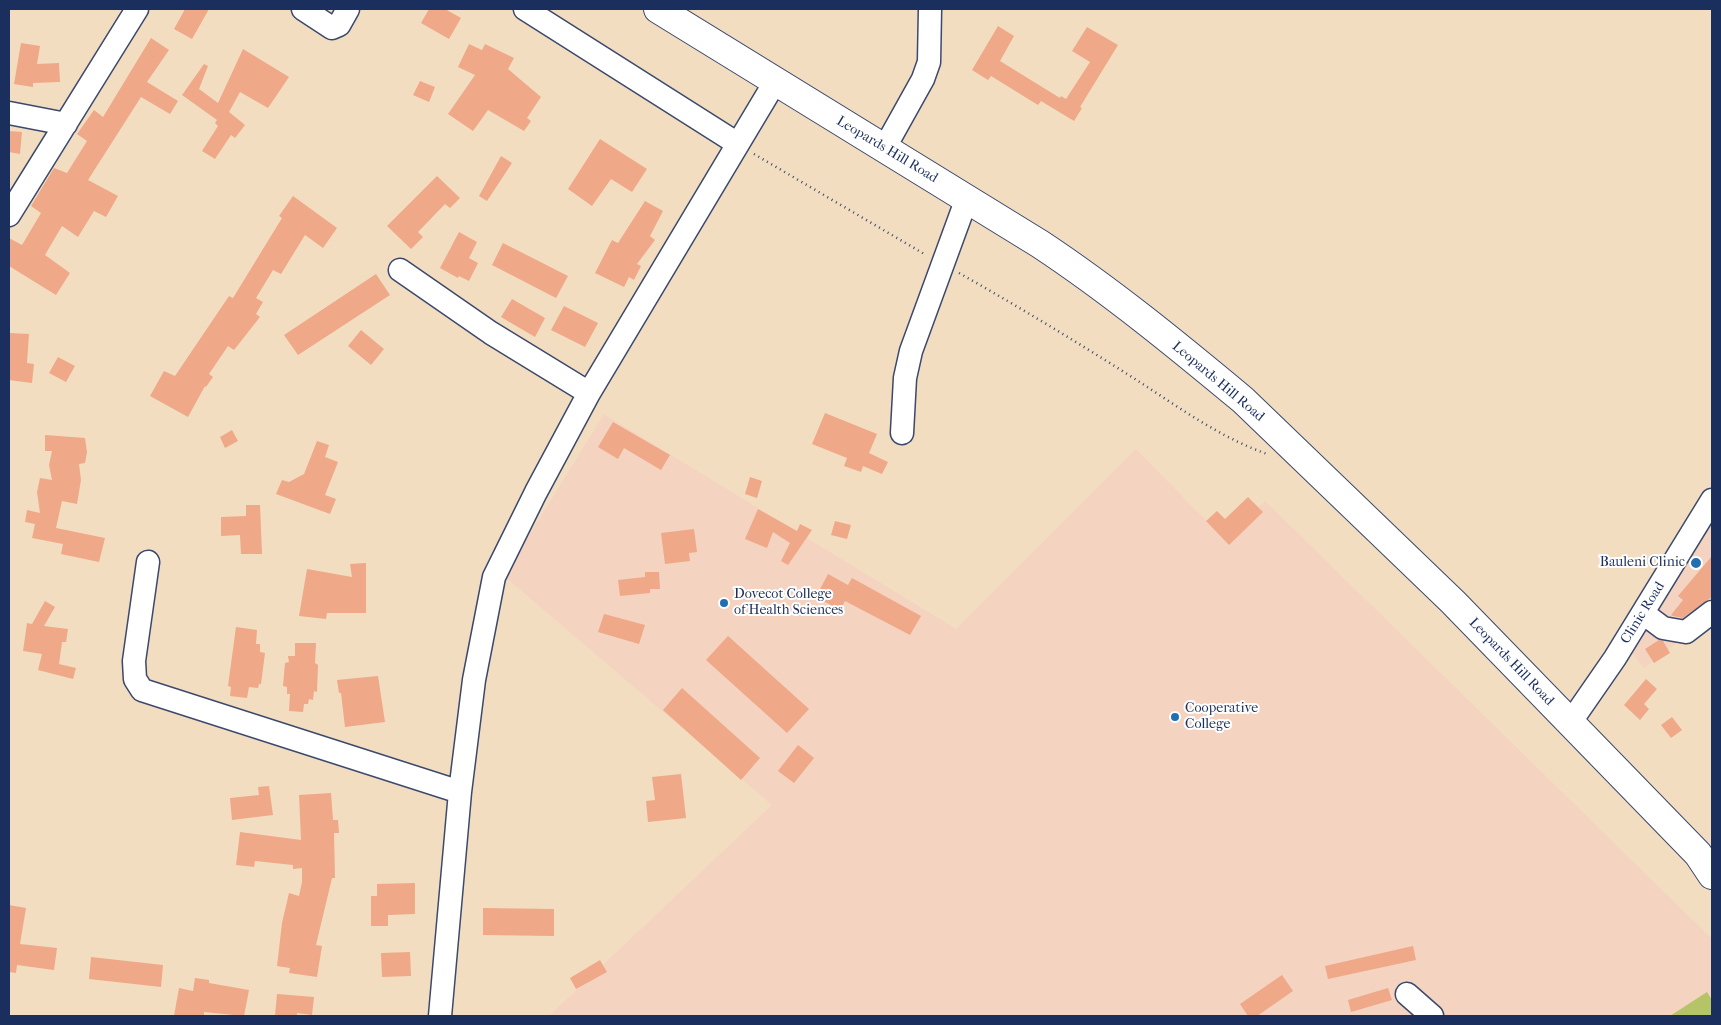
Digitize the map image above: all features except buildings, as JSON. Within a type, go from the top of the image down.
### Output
[{"type":"main road","name":"Leopards Hill Road","points":[[658,9],[884,149],[967,198],[1067,262],[1243,400],[1453,602],[1708,863]]},
{"type":"street","points":[[9,215],[137,9]]},
{"type":"street","points":[[303,9],[332,28],[339,25],[348,9]]},
{"type":"street","points":[[526,9],[738,144]]},
{"type":"street","points":[[884,149],[923,79],[929,62],[930,9]]},
{"type":"street","points":[[440,1016],[460,792],[474,680],[494,577],[536,492],[589,394],[775,82]]},
{"type":"street","points":[[9,113],[66,124]]},
{"type":"street","points":[[902,434],[905,378],[911,351],[967,198]]},
{"type":"street","points":[[400,270],[491,333],[589,394]]},
{"type":"street","name":"Clinic Road","points":[[1570,723],[1642,613],[1712,500]]},
{"type":"street","points":[[148,562],[134,661],[135,679],[142,690],[460,792]]},
{"type":"street","points":[[1642,613],[1663,628],[1686,632],[1712,612]]},
{"type":"street","points":[[1407,994],[1432,1016]]},
{"type":"path","points":[[738,144],[1031,314],[1201,421],[1243,444],[1275,455]]},
{"type":"shaded area","name":"Cooperative College","points":[[604,414],[956,629],[1136,449],[1225,540],[1265,501],[1712,939],[1712,1016],[549,1016],[772,805],[504,576]]},
{"type":"shaded area","name":"Bauleni Clinic","points":[[1712,510],[1712,616],[1644,668],[1629,650]]},
{"type":"green space","points":[[1707,992],[1712,1000],[1712,1016],[1670,1016]]},
{"type":"place","name":"Bauleni Clinic","points":[[1696,563]]},
{"type":"place","name":"Dovecot College of Health Sciences","points":[[724,603]]},
{"type":"place","name":"Cooperative College","points":[[1175,717]]}]
